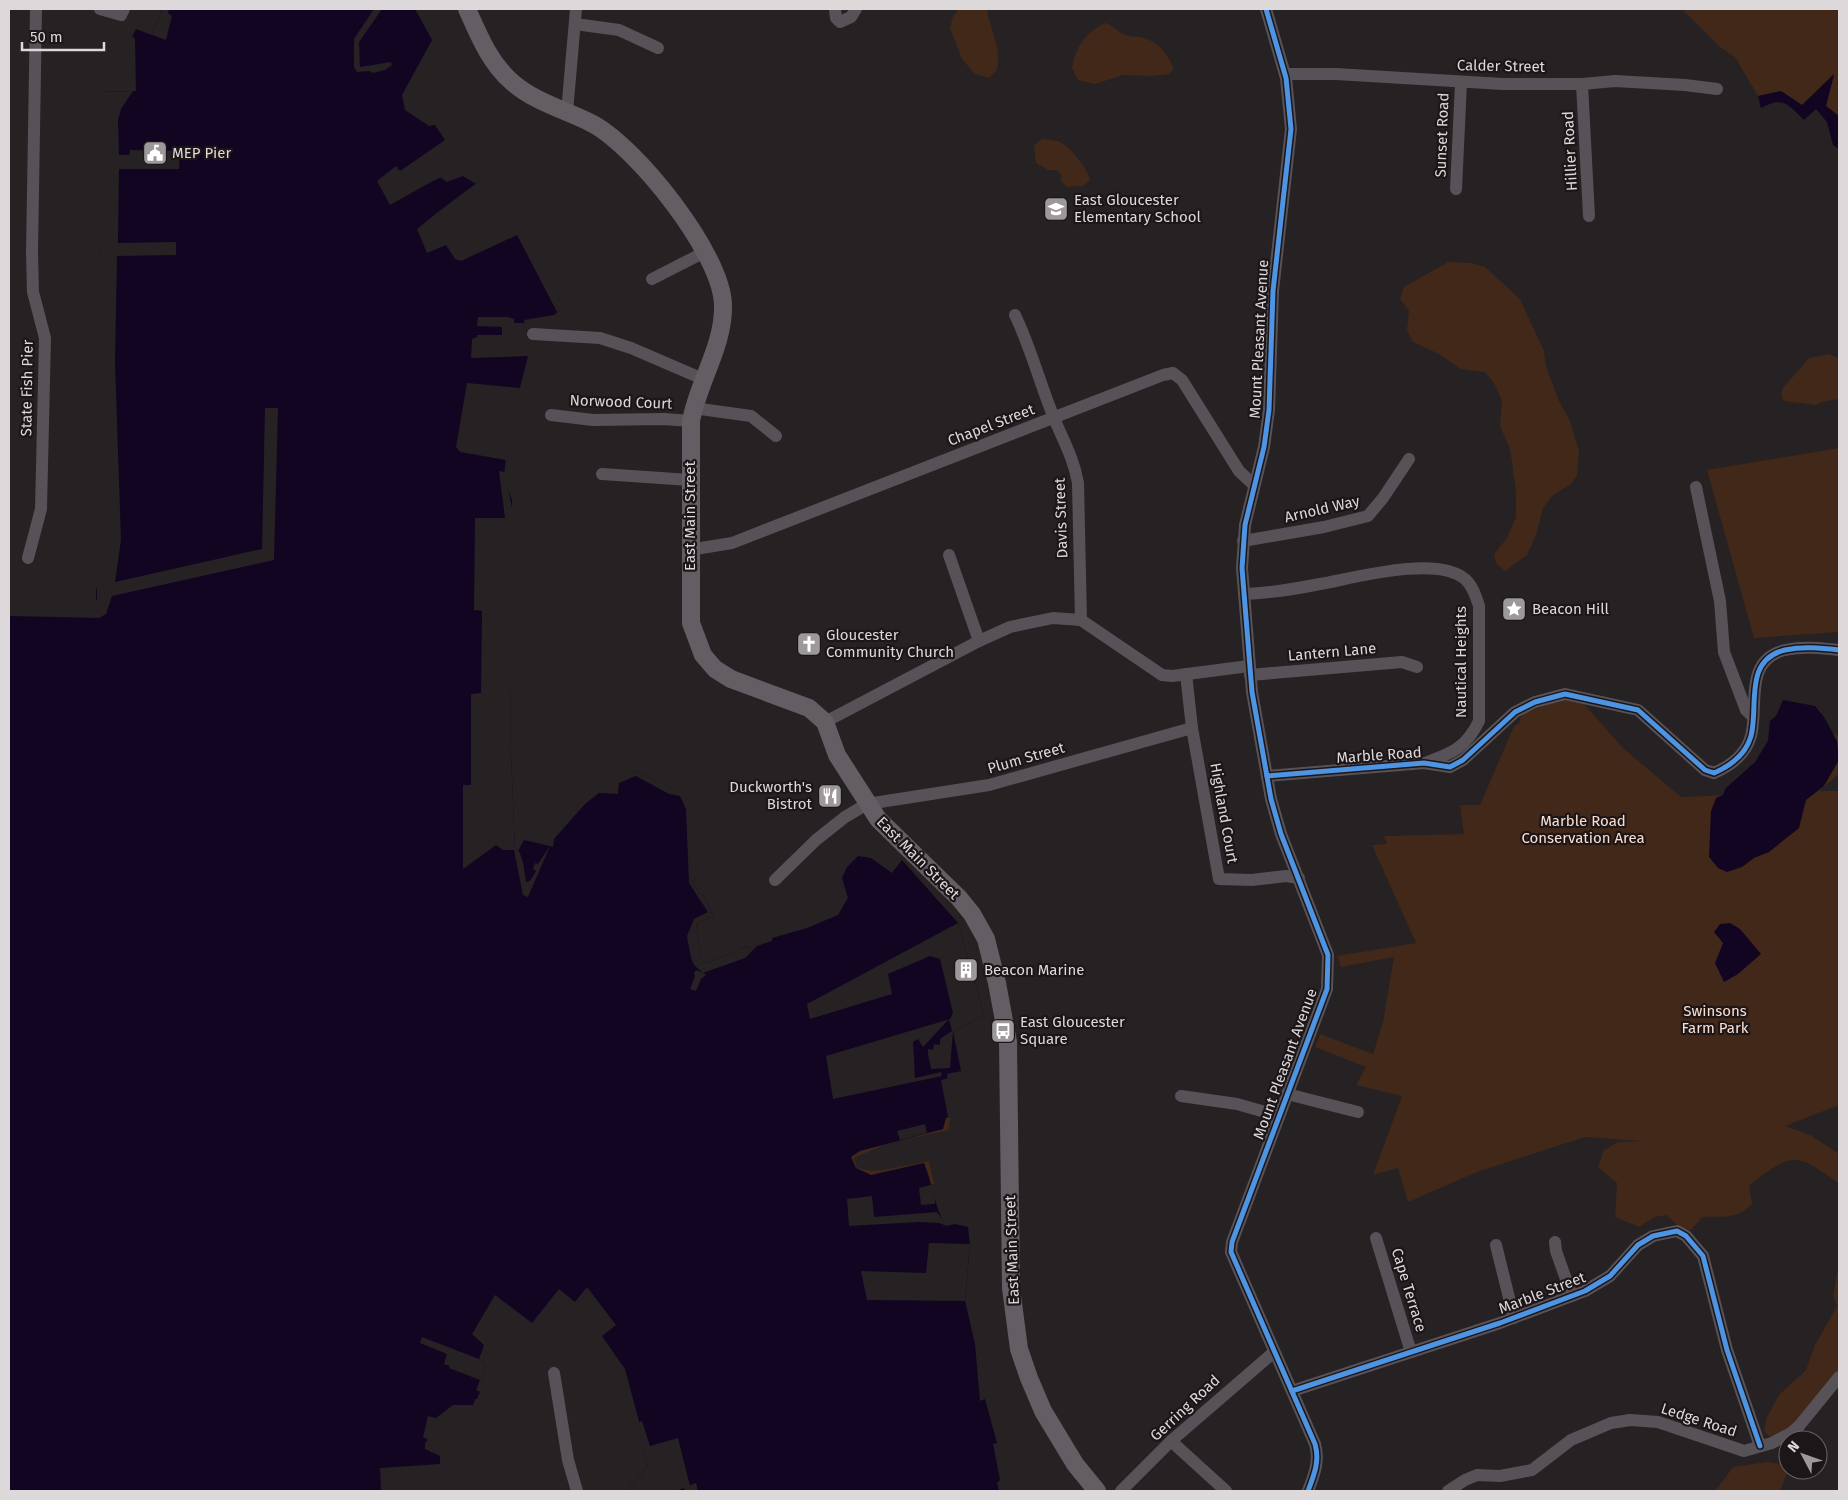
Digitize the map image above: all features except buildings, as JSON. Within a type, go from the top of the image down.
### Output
[{"type":"main road","name":"East Main Street","points":[[467,9],[487,51],[499,69],[528,94],[593,124],[631,152],[684,218],[705,252],[723,303],[722,328],[692,415],[689,550],[691,623],[703,655],[715,669],[731,679],[809,708],[824,722],[837,755],[867,804],[884,825],[959,898],[972,914],[986,939],[997,983],[1008,1042],[1011,1288],[1019,1349],[1043,1411],[1075,1464],[1097,1491]]},
{"type":"street","name":"State Fish Pier","points":[[28,558],[41,509],[45,338],[34,292],[32,253],[36,9]]},
{"type":"street","points":[[100,9],[123,12]]},
{"type":"street","points":[[567,112],[576,9]]},
{"type":"street","points":[[835,9],[836,18],[840,22],[851,18],[856,9]]},
{"type":"street","name":"Mount Pleasant Avenue","points":[[1266,9],[1285,74],[1291,112],[1291,129],[1282,190],[1273,291],[1270,410],[1264,447],[1243,541],[1249,671],[1275,816],[1328,955],[1329,970],[1327,989],[1232,1242],[1230,1252],[1318,1454],[1317,1468],[1308,1491]]},
{"type":"street","points":[[575,24],[619,30],[658,48]]},
{"type":"street","name":"Calder Street","points":[[1285,74],[1336,74],[1461,83],[1582,84],[1615,81],[1686,84],[1717,89]]},
{"type":"street","name":"Sunset Road","points":[[1456,189],[1461,83]]},
{"type":"street","name":"Hillier Road","points":[[1582,84],[1590,216]]},
{"type":"street","points":[[652,278],[705,252]]},
{"type":"street","name":"Davis Street","points":[[1014,314],[1023,332],[1054,418],[1075,464],[1078,483],[1081,620]]},
{"type":"street","points":[[533,334],[600,338],[631,348],[703,379]]},
{"type":"street","name":"Chapel Street","points":[[689,550],[732,543],[1163,375],[1173,373],[1182,380],[1240,471],[1254,485]]},
{"type":"street","name":"Norwood Court","points":[[551,415],[593,420],[664,419],[692,415],[751,416],[776,436]]},
{"type":"street","name":"Arnold Way","points":[[1243,541],[1324,527],[1368,516],[1409,459]]},
{"type":"street","points":[[602,474],[690,480]]},
{"type":"street","points":[[1696,487],[1720,601],[1724,652],[1746,710],[1752,716]]},
{"type":"street","points":[[949,555],[979,641]]},
{"type":"street","name":"Nautical Heights","points":[[1244,594],[1301,588],[1386,570],[1450,571],[1466,580],[1475,592],[1479,606],[1479,721],[1474,731],[1460,748],[1424,763]]},
{"type":"street","points":[[824,722],[979,641],[1028,622],[1053,618],[1081,620]]},
{"type":"street","name":"Lantern Lane","points":[[1081,620],[1162,675],[1172,676],[1402,662],[1417,667]]},
{"type":"street","name":"Marble Road","points":[[1267,776],[1424,763],[1450,767],[1463,760],[1515,712],[1535,702],[1565,694],[1638,710],[1705,770],[1714,773],[1724,769],[1742,752],[1751,735],[1757,674],[1770,657],[1786,650],[1839,650]]},
{"type":"street","name":"Highland Court","points":[[1186,674],[1192,728],[1219,879],[1252,880],[1286,876],[1299,878]]},
{"type":"street","name":"Plum Street","points":[[867,804],[989,785],[1192,728]]},
{"type":"street","points":[[775,880],[816,840],[845,817],[867,804]]},
{"type":"street","points":[[1287,1094],[1358,1112]]},
{"type":"street","points":[[1181,1096],[1238,1104],[1279,1116]]},
{"type":"street","name":"Marble Street","points":[[1292,1392],[1514,1318],[1572,1296],[1599,1284],[1610,1276],[1638,1245],[1653,1236],[1677,1231],[1686,1236],[1703,1256],[1727,1350],[1760,1446]]},
{"type":"street","name":"Cape Terrace","points":[[1376,1238],[1411,1352]]},
{"type":"street","points":[[1555,1242],[1572,1296]]},
{"type":"street","points":[[1496,1245],[1514,1318]]},
{"type":"street","name":"Gerring Road","points":[[1121,1491],[1171,1441],[1274,1352]]},
{"type":"street","points":[[554,1373],[568,1460],[577,1491]]},
{"type":"street","name":"Ledge Road","points":[[1448,1491],[1465,1480],[1477,1476],[1500,1476],[1532,1470],[1571,1440],[1611,1423],[1630,1420],[1658,1422],[1744,1451],[1772,1443],[1791,1433],[1839,1377]]},
{"type":"street","points":[[1171,1441],[1226,1491]]},
{"type":"green space","points":[[959,9],[987,9],[998,54],[997,70],[989,78],[975,74],[962,59],[950,28],[953,16]]},
{"type":"green space","points":[[1682,9],[1839,9],[1839,116],[1826,106],[1834,75],[1802,105],[1781,91],[1758,96],[1735,57],[1720,47]]},
{"type":"green space","points":[[1105,23],[1125,35],[1142,37],[1159,46],[1174,69],[1169,74],[1153,76],[1123,75],[1095,84],[1078,80],[1072,68],[1076,53],[1082,41],[1092,31]]},
{"type":"green space","points":[[1042,139],[1058,141],[1067,147],[1082,164],[1090,180],[1083,186],[1067,187],[1061,181],[1061,175],[1057,170],[1048,170],[1036,163],[1034,145]]},
{"type":"green space","points":[[1448,262],[1471,263],[1485,267],[1520,299],[1544,351],[1546,367],[1559,401],[1570,421],[1579,451],[1577,475],[1571,484],[1553,495],[1543,508],[1536,535],[1527,555],[1505,571],[1496,563],[1494,554],[1507,538],[1516,517],[1516,492],[1510,449],[1500,426],[1502,401],[1494,383],[1485,372],[1461,369],[1439,354],[1413,342],[1407,330],[1409,311],[1400,299],[1404,287]]},
{"type":"green space","points":[[1828,354],[1839,358],[1839,399],[1821,402],[1816,405],[1784,401],[1781,394],[1783,388],[1809,358]]},
{"type":"green space","points":[[1839,448],[1839,632],[1754,638],[1707,470]]},
{"type":"green space","points":[[1575,694],[1623,748],[1681,797],[1726,795],[1768,746],[1771,740],[1772,720],[1781,711],[1839,736],[1839,774],[1819,791],[1839,791],[1839,1105],[1785,1126],[1810,1135],[1839,1154],[1839,1184],[1813,1166],[1794,1160],[1785,1162],[1775,1166],[1749,1185],[1752,1204],[1741,1213],[1729,1216],[1702,1217],[1691,1230],[1683,1230],[1666,1215],[1655,1217],[1639,1227],[1615,1217],[1617,1183],[1598,1167],[1604,1150],[1618,1142],[1641,1141],[1585,1137],[1477,1172],[1408,1202],[1398,1168],[1373,1175],[1402,1096],[1356,1085],[1366,1067],[1315,1047],[1320,1034],[1373,1054],[1383,1022],[1394,957],[1341,967],[1337,956],[1416,943],[1372,845],[1387,844],[1384,836],[1464,834],[1460,805],[1480,805],[1514,726],[1519,723],[1521,715]]},
{"type":"green space","points":[[950,1117],[949,1130],[888,1143],[854,1158],[857,1168],[872,1171],[929,1161],[934,1184],[920,1187],[872,1179],[841,1160],[846,1149]]},
{"type":"green space","points":[[1839,1263],[1839,1370],[1797,1423],[1785,1430],[1778,1430],[1778,1434],[1771,1438],[1764,1431],[1767,1417],[1779,1395],[1806,1370],[1815,1345],[1837,1306],[1833,1295]]},
{"type":"green space","points":[[1767,1462],[1778,1464],[1778,1480],[1784,1480],[1780,1491],[1715,1491],[1733,1467]]},
{"type":"shaded area","points":[[162,9],[415,9],[432,40],[402,95],[405,110],[429,126],[435,125],[445,140],[400,171],[396,166],[377,181],[390,205],[433,181],[470,164],[482,179],[438,212],[460,255],[516,228],[561,309],[554,315],[524,320],[528,339],[528,356],[508,434],[504,477],[512,500],[511,755],[515,850],[518,851],[524,840],[550,846],[552,836],[598,791],[614,790],[617,782],[637,772],[682,792],[697,851],[697,877],[692,881],[700,895],[703,894],[713,916],[696,924],[701,960],[708,963],[747,946],[748,949],[772,941],[772,938],[807,928],[838,915],[848,898],[842,878],[847,867],[858,856],[871,858],[892,873],[902,860],[958,923],[984,1015],[953,1031],[961,1071],[947,1074],[954,1115],[946,1118],[943,1129],[860,1151],[851,1157],[856,1168],[871,1175],[924,1163],[939,1211],[946,1226],[955,1224],[968,1227],[970,1245],[965,1301],[975,1344],[980,1401],[985,1399],[997,1443],[993,1444],[1000,1480],[997,1483],[999,1491],[631,1491],[630,1487],[648,1466],[644,1451],[646,1447],[625,1369],[602,1336],[616,1325],[587,1287],[575,1302],[559,1289],[532,1323],[495,1295],[472,1334],[484,1345],[479,1359],[486,1365],[476,1390],[480,1392],[477,1399],[475,1399],[473,1405],[453,1405],[436,1418],[428,1416],[423,1437],[428,1440],[425,1443],[425,1449],[440,1456],[440,1464],[380,1468],[381,1490],[386,1491],[9,1491],[9,604],[96,605],[100,243],[104,155],[102,92],[136,91],[135,38],[132,37],[136,29],[152,35]]},
{"type":"shaded area","points":[[1834,74],[1826,106],[1839,116],[1839,149],[1833,145],[1827,122],[1816,109],[1804,120],[1789,106],[1780,102],[1761,108],[1758,96],[1781,91],[1802,105]]},
{"type":"shaded area","points":[[1783,700],[1815,706],[1824,717],[1837,741],[1839,760],[1824,786],[1806,800],[1799,828],[1769,852],[1754,858],[1742,867],[1727,872],[1718,868],[1709,857],[1711,811],[1716,798],[1723,795],[1725,789],[1755,762],[1768,741],[1770,721],[1776,716]]},
{"type":"shaded area","points":[[1730,923],[1740,929],[1761,954],[1738,974],[1724,982],[1715,963],[1723,943],[1714,932],[1720,924]]},
{"type":"pier","points":[[162,9],[169,9],[168,13],[172,16],[166,40],[152,35]]},
{"type":"pier","points":[[374,9],[382,9],[359,42],[360,67],[391,62],[392,65],[385,70],[373,73],[369,71],[357,72],[354,67],[354,39]]},
{"type":"pier","points":[[133,91],[121,109],[118,120],[119,155],[129,155],[130,150],[180,151],[179,169],[119,169],[118,243],[176,242],[176,255],[117,256],[115,362],[121,540],[115,582],[262,549],[265,408],[278,408],[274,560],[112,596],[106,614],[99,618],[9,616],[9,601],[94,602],[97,599],[97,588],[94,588],[95,315],[98,256],[100,256],[100,243],[98,242],[99,219],[101,218],[102,92]]},
{"type":"pier","points":[[471,162],[484,177],[476,184],[463,176],[447,182],[440,177]]},
{"type":"pier","points":[[438,212],[461,252],[516,226],[523,229],[551,280],[563,308],[557,312],[517,235],[461,261],[455,259],[446,245],[427,253],[417,229]]},
{"type":"pier","points":[[478,317],[508,317],[514,319],[514,323],[525,323],[528,339],[528,356],[471,358],[472,339],[477,337],[477,335],[502,335],[502,327],[477,326]]},
{"type":"pier","points":[[467,383],[520,388],[506,460],[460,452],[456,447]]},
{"type":"pier","points":[[499,471],[505,472],[514,518],[511,755],[515,850],[519,851],[523,862],[526,882],[530,881],[536,871],[533,869],[535,863],[538,864],[550,846],[528,897],[523,895],[514,850],[503,850],[496,845],[463,869],[463,785],[471,785],[471,694],[481,693],[482,611],[474,610],[475,518],[505,518]]},
{"type":"pier","points":[[637,772],[686,793],[692,806],[697,836],[697,877],[692,881],[700,895],[703,894],[713,916],[696,924],[701,959],[708,963],[747,946],[748,949],[757,946],[745,958],[703,973],[694,965],[687,936],[694,919],[708,912],[689,883],[686,809],[680,796],[669,794],[636,776],[619,783],[618,794],[599,793],[585,804],[554,839],[553,847],[548,845],[550,835],[597,789],[612,787],[615,780]]},
{"type":"pier","name":"Beacon Marine","points":[[958,923],[984,1015],[953,1031],[950,1068],[931,1069],[928,1049],[933,1050],[934,1044],[940,1045],[940,1039],[952,1031],[949,1019],[953,1013],[940,959],[930,956],[888,974],[892,994],[810,1019],[807,1004]]},
{"type":"pier","points":[[696,970],[706,975],[701,979],[696,991],[690,989]]},
{"type":"pier","points":[[949,1019],[923,1047],[918,1039],[913,1042],[915,1078],[941,1072],[942,1076],[833,1099],[826,1056]]},
{"type":"pier","points":[[949,1078],[956,1116],[948,1117],[941,1080]]},
{"type":"pier","points":[[925,1124],[927,1133],[900,1140],[897,1131]]},
{"type":"pier","points":[[934,1184],[935,1204],[921,1205],[919,1188]]},
{"type":"pier","points":[[872,1196],[874,1217],[937,1212],[947,1226],[939,1223],[919,1222],[849,1226],[847,1199]]},
{"type":"pier","points":[[929,1243],[970,1244],[965,1301],[867,1300],[861,1271],[926,1273]]},
{"type":"pier","points":[[422,1337],[479,1359],[486,1365],[480,1380],[449,1368],[450,1366],[444,1364],[447,1354],[420,1343]]},
{"type":"pier","points":[[642,1421],[650,1446],[678,1438],[690,1485],[696,1483],[698,1491],[685,1491],[684,1488],[676,1491],[631,1491],[630,1487],[648,1466],[645,1448],[636,1424]]},
{"type":"cycle path","points":[[1266,9],[1286,78],[1291,129],[1273,291],[1269,410],[1264,447],[1245,525],[1242,568],[1252,692],[1271,799],[1281,834],[1328,955],[1327,989],[1232,1242],[1231,1252],[1315,1444],[1317,1462],[1308,1491]]},
{"type":"cycle path","points":[[1267,776],[1424,763],[1450,767],[1463,760],[1515,712],[1535,702],[1565,694],[1638,710],[1705,770],[1714,773],[1737,759],[1749,742],[1753,724],[1755,686],[1763,663],[1772,655],[1785,650],[1798,648],[1839,650]]},
{"type":"cycle path","points":[[1292,1391],[1500,1323],[1585,1291],[1610,1276],[1638,1245],[1653,1236],[1677,1231],[1686,1236],[1703,1256],[1727,1350],[1760,1446]]},
{"type":"place","name":"MEP Pier","points":[[155,153]]},
{"type":"place","name":"East Gloucester Elementary School","points":[[1056,209]]},
{"type":"place","name":"Beacon Hill","points":[[1514,609]]},
{"type":"place","name":"Gloucester Community Church","points":[[809,644]]},
{"type":"place","name":"Duckworth's Bistrot","points":[[830,796]]},
{"type":"place","name":"Beacon Marine","points":[[966,970]]},
{"type":"place","name":"East Gloucester Square","points":[[1003,1031]]},
{"type":"park label","name":"Marble Road Conservation Area","points":[[1583,830]]},
{"type":"park label","name":"Swinsons Farm Park","points":[[1715,1020]]}]
